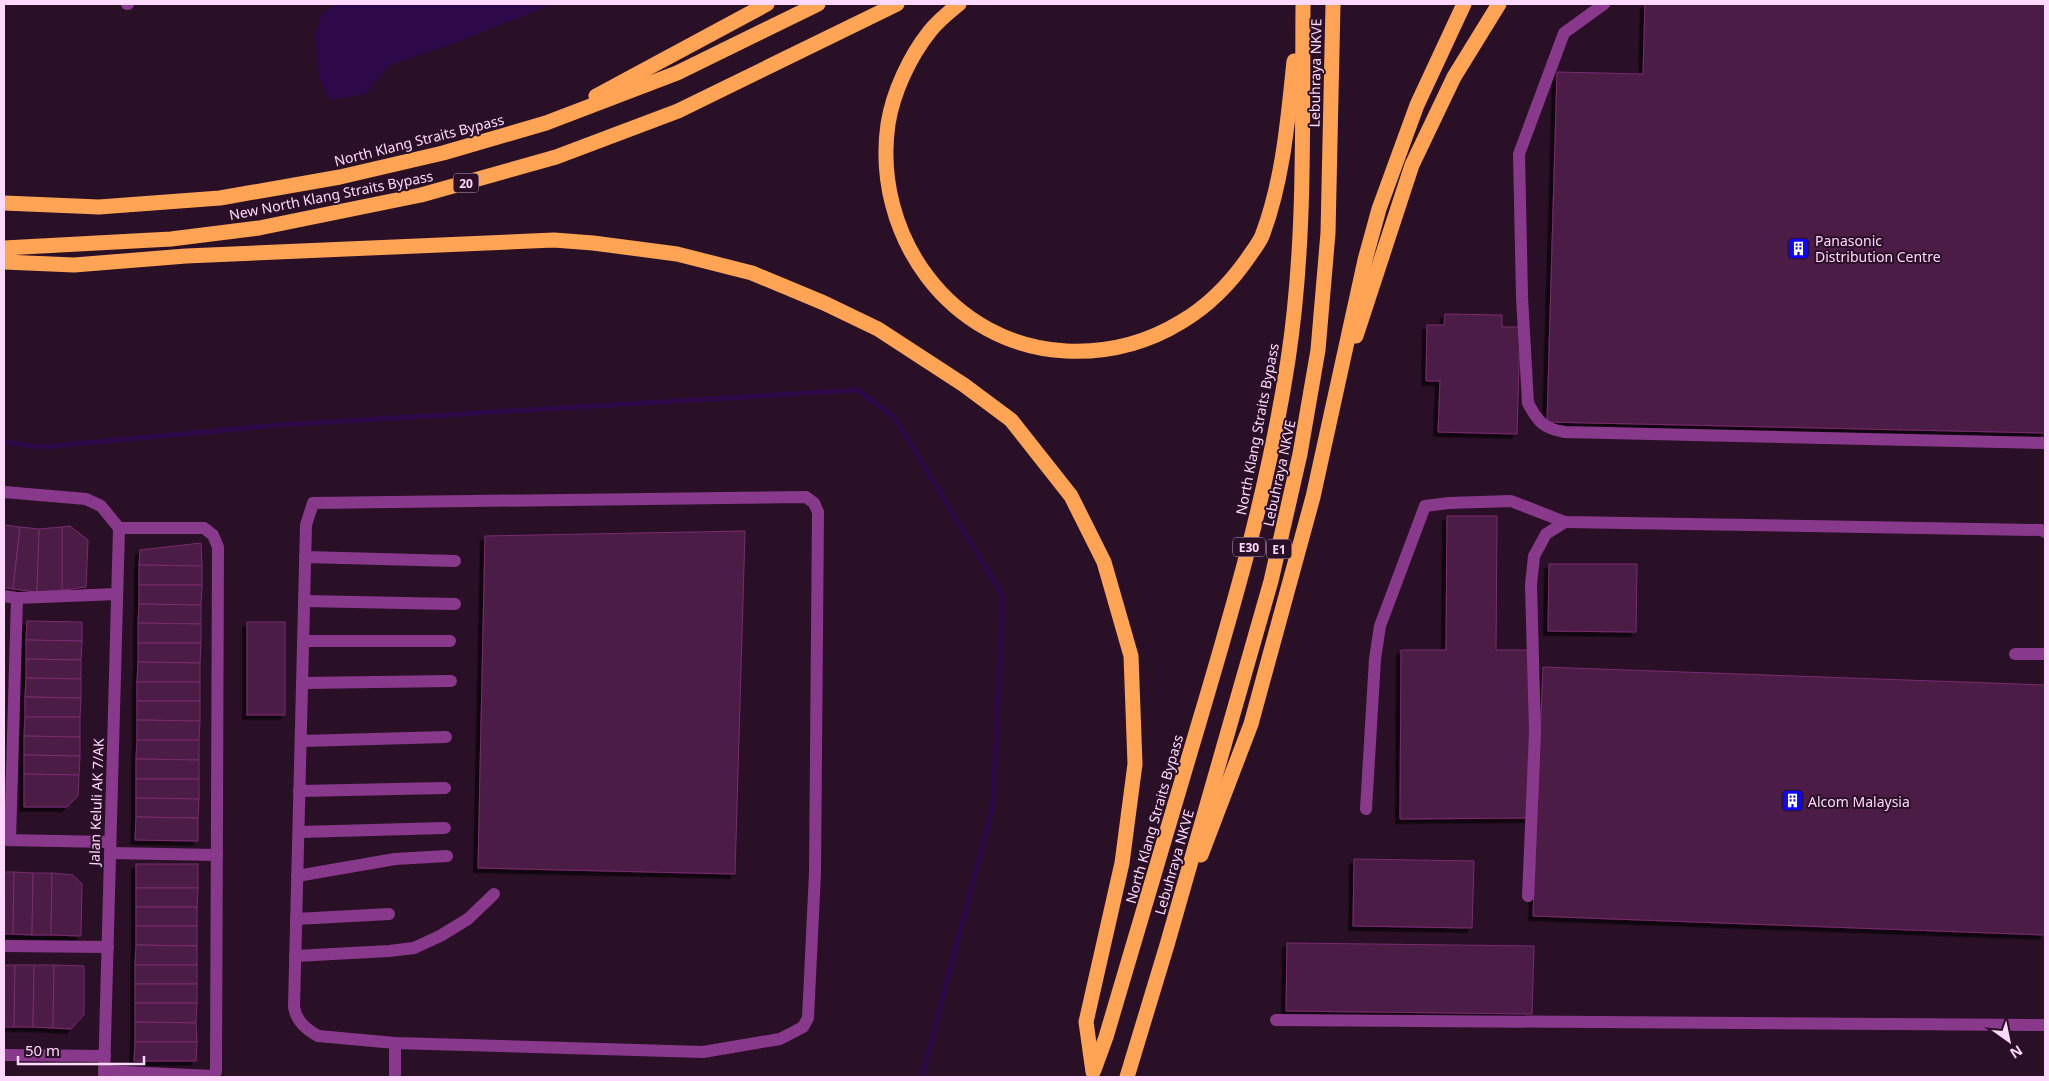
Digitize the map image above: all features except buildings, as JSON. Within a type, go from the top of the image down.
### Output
[{"type":"highway","points":[[546,123],[767,4]]},
{"type":"highway","name":"North Klang Straits Bypass","points":[[4,203],[99,207],[220,198],[359,173],[443,153],[546,123],[677,74],[818,4]]},
{"type":"highway","name":"New North Klang Straits Bypass","points":[[4,248],[171,239],[249,229],[421,195],[556,157],[678,111],[897,4]]},
{"type":"highway","points":[[959,4],[930,32],[903,76],[895,99],[888,122],[886,149],[888,180],[894,208],[904,235],[919,263],[944,298],[961,313],[1002,337],[1028,346],[1085,352],[1108,350],[1151,339],[1196,313],[1222,291],[1261,238],[1272,203],[1289,110],[1301,4]]},
{"type":"highway","name":"North Klang Straits Bypass","points":[[1092,1075],[1106,1037],[1225,634],[1266,486],[1288,361],[1297,287],[1301,230],[1301,4]]},
{"type":"highway","name":"Lebuhraya NKVE","points":[[1126,1077],[1167,945],[1270,581],[1287,518],[1300,454],[1318,350],[1328,233],[1333,4]]},
{"type":"highway","points":[[1167,945],[1251,724],[1313,497],[1365,260],[1379,209],[1417,105],[1464,4]]},
{"type":"highway","points":[[1328,422],[1412,165],[1454,77],[1499,4]]},
{"type":"highway","points":[[4,262],[74,264],[186,256],[554,240],[677,254],[752,273],[824,303],[878,329],[925,358],[1011,420],[1071,496],[1104,562],[1131,656],[1135,764],[1122,863],[1086,1022],[1092,1075]]},
{"type":"street","points":[[1604,4],[1564,33],[1519,154],[1522,297],[1528,403],[1536,418],[1550,430],[1565,432],[2045,443]]},
{"type":"street","points":[[4,492],[86,499],[101,506],[119,528],[204,528],[213,535],[218,547],[216,1072],[212,1076],[104,1074]]},
{"type":"street","points":[[806,497],[814,503],[818,512],[815,873],[808,1018],[803,1027],[780,1039],[703,1052],[395,1043],[318,1036],[308,1031],[295,1015],[294,1007],[304,601],[306,526],[312,503],[806,497]]},
{"type":"street","points":[[1366,809],[1375,659],[1380,626],[1425,506],[1450,503],[1511,501],[1565,522],[2041,530],[2045,532]]},
{"type":"street","points":[[1528,896],[1535,732],[1531,585],[1534,556],[1546,534],[1565,522]]},
{"type":"street","name":"Jalan Keluli AK 7/AK","points":[[104,1074],[119,528]]},
{"type":"street","points":[[305,557],[455,561]]},
{"type":"street","points":[[4,596],[17,598],[117,594]]},
{"type":"street","points":[[17,598],[7,840],[217,855]]},
{"type":"street","points":[[304,601],[455,604]]},
{"type":"street","points":[[303,641],[450,641]]},
{"type":"street","points":[[2014,654],[2045,654]]},
{"type":"street","points":[[302,683],[451,681]]},
{"type":"street","points":[[301,741],[446,737]]},
{"type":"street","points":[[299,791],[445,788]]},
{"type":"street","points":[[298,832],[444,828]]},
{"type":"street","points":[[297,876],[394,859],[447,856]]},
{"type":"street","points":[[295,956],[414,948],[440,936],[468,919],[494,894]]},
{"type":"street","points":[[296,919],[389,914]]},
{"type":"street","points":[[4,946],[108,947]]},
{"type":"street","points":[[1276,1020],[2045,1024]]},
{"type":"street","points":[[395,1043],[395,1077]]},
{"type":"street","points":[[4,1055],[105,1056]]},
{"type":"shaded area","points":[[337,4],[553,4],[455,43],[390,65],[365,94],[330,100],[319,77],[315,35],[322,13]]},
{"type":"waterway","points":[[4,442],[41,447],[279,425],[858,390],[895,418],[1003,596],[993,806],[922,1077]]},
{"type":"place","name":"Panasonic Distribution Centre","points":[[1799,248]]},
{"type":"place","name":"Alcom Malaysia","points":[[1792,801]]}]
